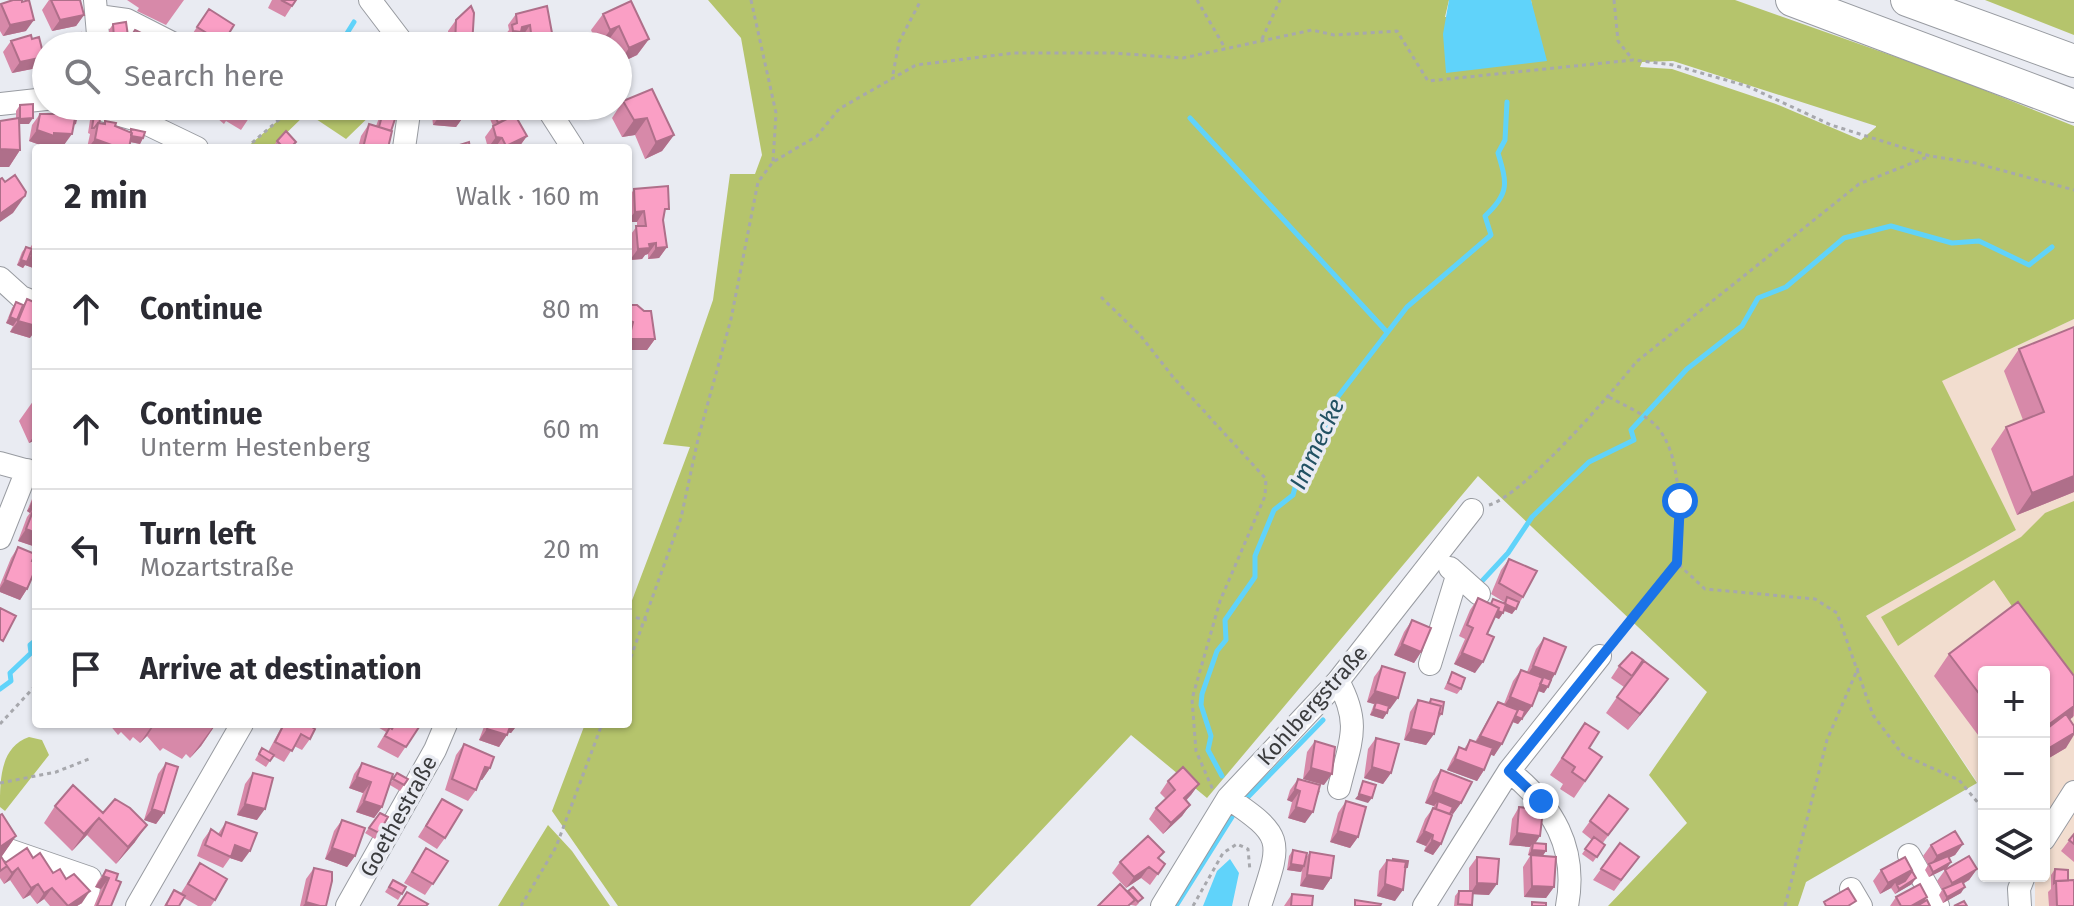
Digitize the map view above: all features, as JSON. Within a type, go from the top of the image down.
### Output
[{"type":"highway","points":[[1792,0],[2074,106]]},
{"type":"highway","points":[[1907,0],[2074,61]]},
{"type":"street","points":[[370,0],[394,32]]},
{"type":"street","points":[[98,32],[97,8],[151,32]]},
{"type":"street","points":[[0,104],[32,101]]},
{"type":"street","points":[[137,120],[189,144]]},
{"type":"street","points":[[405,144],[408,120]]},
{"type":"street","points":[[555,120],[570,144]]},
{"type":"street","points":[[0,278],[21,297],[32,301]]},
{"type":"street","points":[[0,463],[32,472],[0,538]]},
{"type":"street","name":"Kohlbergstraße","points":[[1162,906],[1225,803],[1338,681],[1472,510]]},
{"type":"street","points":[[1438,555],[1479,594]]},
{"type":"street","points":[[1430,664],[1457,576]]},
{"type":"street","points":[[1424,906],[1509,771],[1600,656]]},
{"type":"street","points":[[1338,681],[1352,707],[1354,721],[1339,788]]},
{"type":"street","points":[[137,906],[240,728]]},
{"type":"street","name":"Goethestraße","points":[[347,906],[444,728]]},
{"type":"street","points":[[1509,771],[1529,788],[1562,832],[1569,854],[1567,906]]},
{"type":"street","points":[[2050,830],[2074,792]]},
{"type":"street","points":[[1225,803],[1264,824],[1273,839],[1274,856],[1260,906]]},
{"type":"street","points":[[0,847],[90,878],[87,906]]},
{"type":"street","points":[[1909,855],[1938,906]]},
{"type":"street","points":[[2020,906],[2022,882]]},
{"type":"path","points":[[751,0],[776,113],[773,162]]},
{"type":"path","points":[[893,76],[899,42],[921,0]]},
{"type":"path","points":[[1197,0],[1225,48]]},
{"type":"path","points":[[1262,39],[1280,7],[1280,0]]},
{"type":"path","points":[[1614,0],[1618,41],[1633,60]]},
{"type":"path","points":[[632,656],[681,518],[698,439],[731,319],[758,182],[773,162],[817,136],[839,109],[916,65],[961,57],[1113,53],[1183,58],[1312,30],[1334,35],[1397,31],[1428,81],[1447,82],[1633,60],[1673,65],[1747,86],[1831,125],[1930,156],[1975,163],[2074,190]]},
{"type":"path","points":[[251,144],[279,120]]},
{"type":"path","points":[[1472,510],[1496,503],[1557,451],[1609,397],[1636,362],[1859,184],[1930,156]]},
{"type":"path","points":[[1101,297],[1140,335],[1173,377],[1266,479],[1265,496],[1220,601],[1192,699],[1196,751],[1225,803]]},
{"type":"path","points":[[1600,656],[1677,563],[1680,501],[1667,439],[1652,422],[1609,397]]},
{"type":"path","points":[[1677,563],[1705,589],[1815,599],[1837,613],[1873,715],[1903,755],[1959,780],[1978,803]]},
{"type":"path","points":[[632,617],[647,620]]},
{"type":"path","points":[[1785,906],[1827,740],[1858,668]]},
{"type":"path","points":[[0,724],[32,689]]},
{"type":"path","points":[[521,906],[556,847],[601,728]]},
{"type":"path","points":[[0,783],[56,772],[89,759]]},
{"type":"path","points":[[1193,906],[1223,853],[1230,847],[1237,844],[1248,849],[1250,876]]},
{"type":"shaded area","points":[[2074,319],[2074,906],[2035,906],[2035,882],[2050,882],[2050,666],[1978,666],[1978,783],[1866,616],[2016,530],[1941,381]]},
{"type":"green space","points":[[708,0],[1449,0],[1445,17],[1533,12],[1531,0],[1735,0],[1947,75],[2074,126],[2074,319],[1942,381],[2016,530],[1866,616],[1977,783],[1806,882],[1798,906],[1608,906],[1687,823],[1649,775],[1707,692],[1478,476],[1207,798],[1131,735],[970,906],[618,906],[552,811],[583,728],[632,728],[632,600],[690,447],[663,444],[713,300],[730,174],[755,174],[762,155],[741,38]],"holes":[[[1673,61],[1876,127],[1861,140],[1776,104],[1672,69],[1640,67],[1642,62]]]},
{"type":"green space","points":[[1985,0],[2074,0],[2074,35]]},
{"type":"green space","points":[[279,120],[300,120],[275,144],[251,144]]},
{"type":"green space","points":[[318,120],[366,120],[346,139]]},
{"type":"green space","points":[[2074,501],[2074,697],[1994,580],[1898,646],[1881,617],[2021,537],[2045,513]]},
{"type":"green space","points":[[29,737],[42,740],[49,755],[5,811],[0,807],[0,786],[7,756],[12,748]]},
{"type":"green space","points":[[548,825],[572,851],[610,906],[498,906]]},
{"type":"water","points":[[1449,0],[1531,0],[1547,61],[1446,73],[1443,34]]},
{"type":"water","points":[[1230,859],[1239,873],[1232,906],[1203,906],[1217,871]]},
{"type":"building","points":[[29,0],[34,20],[10,25],[1,4]]},
{"type":"building","points":[[51,0],[80,0],[84,15],[60,20]]},
{"type":"building","points":[[281,0],[296,0],[292,6]]},
{"type":"building","points":[[631,1],[649,39],[632,47],[632,32],[622,32],[619,26],[610,30],[603,14]]},
{"type":"building","points":[[471,6],[474,13],[473,32],[456,32],[456,20]]},
{"type":"building","points":[[547,6],[552,32],[531,32],[530,25],[522,27],[521,32],[513,31],[512,25],[517,23],[516,14]]},
{"type":"building","points":[[209,9],[234,25],[230,32],[205,32],[197,27]]},
{"type":"building","points":[[126,22],[127,32],[114,32],[113,24]]},
{"type":"building","points":[[31,35],[32,60],[20,62],[11,41]]},
{"type":"building","points":[[652,89],[674,135],[656,142],[647,118],[634,120],[632,117],[632,97]]},
{"type":"building","points":[[32,104],[32,118],[20,119],[20,105]]},
{"type":"building","points":[[19,118],[20,150],[0,149],[0,121]]},
{"type":"building","points":[[39,120],[75,120],[72,134],[54,133],[54,136],[37,130]]},
{"type":"building","points":[[381,120],[395,120],[391,131],[379,127]]},
{"type":"building","points":[[505,120],[518,120],[527,136],[505,144],[502,138],[496,137],[493,126]]},
{"type":"building","points":[[105,121],[116,123],[115,126],[132,133],[130,144],[109,144],[95,139],[98,123],[105,124]]},
{"type":"building","points":[[369,124],[392,131],[389,144],[364,144]]},
{"type":"building","points":[[131,129],[145,132],[143,138],[131,136]]},
{"type":"building","points":[[286,131],[296,142],[280,144],[277,141]]},
{"type":"building","points":[[15,175],[26,192],[25,196],[0,214],[0,179],[5,182]]},
{"type":"building","points":[[668,186],[669,209],[665,209],[663,220],[667,247],[656,248],[656,243],[649,244],[650,248],[638,249],[636,226],[646,226],[644,211],[635,212],[634,189]]},
{"type":"building","points":[[26,247],[32,249],[27,262],[21,260]]},
{"type":"building","points":[[27,299],[32,301],[32,325],[18,321]]},
{"type":"building","points":[[16,302],[23,305],[17,320],[10,317]]},
{"type":"building","points":[[632,305],[651,311],[655,339],[632,339]]},
{"type":"building","points":[[2074,327],[2074,476],[2032,493],[2006,427],[2044,412],[2019,349]]},
{"type":"building","points":[[32,514],[32,531],[26,529]]},
{"type":"building","points":[[18,547],[32,553],[32,577],[27,589],[5,580]]},
{"type":"building","points":[[1509,559],[1537,571],[1523,597],[1499,583]]},
{"type":"building","points":[[1507,597],[1519,602],[1516,609],[1505,604]]},
{"type":"building","points":[[1478,598],[1499,608],[1487,634],[1494,637],[1483,662],[1462,653],[1473,628],[1467,625]]},
{"type":"building","points":[[1493,599],[1506,604],[1503,613],[1491,604]]},
{"type":"building","points":[[2018,602],[2074,676],[2074,706],[2050,724],[2050,666],[1978,666],[1978,692],[1949,654]]},
{"type":"building","points":[[0,608],[16,616],[3,641],[0,639]]},
{"type":"building","points":[[1412,620],[1431,628],[1421,652],[1402,644]]},
{"type":"building","points":[[1544,638],[1566,647],[1555,674],[1533,666]]},
{"type":"building","points":[[1632,652],[1643,660],[1632,676],[1619,666]]},
{"type":"building","points":[[1644,661],[1668,679],[1640,714],[1617,697]]},
{"type":"building","points":[[1382,666],[1405,673],[1398,698],[1375,691]]},
{"type":"building","points":[[1521,670],[1543,678],[1532,706],[1510,697]]},
{"type":"building","points":[[1452,672],[1465,678],[1461,689],[1448,683]]},
{"type":"building","points":[[1532,672],[1551,680],[1548,687],[1540,684],[1543,678]]},
{"type":"building","points":[[1431,699],[1444,702],[1442,714],[1439,713],[1441,706],[1430,703]]},
{"type":"building","points":[[1418,700],[1441,706],[1434,734],[1411,729]]},
{"type":"building","points":[[1376,702],[1389,706],[1387,713],[1374,709]]},
{"type":"building","points":[[1498,702],[1518,710],[1502,744],[1480,736]]},
{"type":"building","points":[[1508,704],[1525,711],[1522,719],[1515,716],[1518,710]]},
{"type":"building","points":[[2066,714],[2074,726],[2074,733],[2050,747],[2050,726]]},
{"type":"building","points":[[1585,723],[1599,732],[1589,748],[1602,757],[1585,781],[1572,772],[1575,767],[1562,758]]},
{"type":"building","points":[[282,728],[315,729],[310,739],[301,734],[292,751],[275,742]]},
{"type":"building","points":[[389,728],[418,728],[406,747],[385,736]]},
{"type":"building","points":[[487,728],[510,728],[507,735]]},
{"type":"building","points":[[1376,738],[1399,744],[1391,773],[1372,767]]},
{"type":"building","points":[[1470,740],[1493,748],[1484,770],[1455,759],[1459,747],[1466,750]]},
{"type":"building","points":[[1315,741],[1335,747],[1332,774],[1311,768]]},
{"type":"building","points":[[464,744],[494,757],[490,768],[485,767],[476,790],[452,779]]},
{"type":"building","points":[[262,748],[274,755],[270,761],[259,754]]},
{"type":"building","points":[[166,763],[178,767],[164,813],[152,809]]},
{"type":"building","points":[[362,763],[393,774],[382,807],[364,801],[371,782],[357,777]]},
{"type":"building","points":[[1183,767],[1199,784],[1184,798],[1190,805],[1171,823],[1156,808],[1175,790],[1168,781]]},
{"type":"building","points":[[1441,770],[1472,782],[1461,803],[1433,792]]},
{"type":"building","points":[[253,773],[273,778],[265,809],[245,804]]},
{"type":"building","points":[[397,773],[408,779],[404,785],[393,779]]},
{"type":"building","points":[[1298,779],[1320,785],[1313,812],[1296,807],[1300,791],[1295,789]]},
{"type":"building","points":[[1363,781],[1376,785],[1372,798],[1359,794]]},
{"type":"building","points":[[73,785],[103,813],[115,799],[130,808],[147,825],[128,847],[99,818],[84,834],[55,806]]},
{"type":"building","points":[[1609,795],[1628,809],[1608,835],[1590,821]]},
{"type":"building","points":[[442,799],[462,810],[445,838],[426,826]]},
{"type":"building","points":[[1346,801],[1366,807],[1358,837],[1338,831]]},
{"type":"building","points":[[1438,801],[1453,807],[1450,814],[1436,809]]},
{"type":"building","points":[[1519,807],[1543,810],[1540,836],[1517,833]]},
{"type":"building","points":[[1433,808],[1452,815],[1441,844],[1424,831]]},
{"type":"building","points":[[380,813],[388,817],[379,833],[369,828]]},
{"type":"building","points":[[0,815],[16,836],[0,847]]},
{"type":"building","points":[[342,820],[365,828],[355,856],[332,848]]},
{"type":"building","points":[[226,822],[257,833],[250,851],[235,845],[231,857],[205,845],[211,829],[221,836]]},
{"type":"building","points":[[1955,831],[1963,844],[1937,856],[1931,845]]},
{"type":"building","points":[[1148,836],[1164,852],[1158,858],[1165,864],[1158,874],[1149,867],[1134,877],[1120,862]]},
{"type":"building","points":[[1594,837],[1605,845],[1597,857],[1585,849]]},
{"type":"building","points":[[1533,843],[1546,844],[1546,851],[1532,850]]},
{"type":"building","points":[[1620,843],[1639,857],[1621,880],[1601,869]]},
{"type":"building","points":[[27,848],[33,858],[40,853],[53,873],[60,869],[66,879],[74,874],[90,891],[68,906],[52,888],[44,893],[38,884],[31,888],[18,868],[12,873],[5,863]]},
{"type":"building","points":[[426,848],[448,861],[433,884],[412,872]]},
{"type":"building","points":[[1293,850],[1307,853],[1304,866],[1291,864]]},
{"type":"building","points":[[1310,852],[1334,856],[1331,878],[1307,875]]},
{"type":"building","points":[[0,855],[7,866],[0,871]]},
{"type":"building","points":[[1531,855],[1556,857],[1554,887],[1532,886]]},
{"type":"building","points":[[1948,856],[1951,862],[1933,872],[1929,864]]},
{"type":"building","points":[[1969,856],[1977,869],[1952,883],[1945,870]]},
{"type":"building","points":[[1477,857],[1499,859],[1497,884],[1477,883]]},
{"type":"building","points":[[1905,857],[1912,870],[1888,883],[1881,870]]},
{"type":"building","points":[[1387,860],[1406,862],[1403,890],[1385,884]]},
{"type":"building","points":[[200,863],[227,879],[215,900],[188,884]]},
{"type":"building","points":[[314,868],[332,872],[326,906],[306,902]]},
{"type":"building","points":[[2055,869],[2068,870],[2068,881],[2054,883]]},
{"type":"building","points":[[106,870],[118,874],[116,880],[121,882],[111,906],[97,906],[109,878],[103,876]]},
{"type":"building","points":[[1912,871],[1916,878],[1899,889],[1897,885],[1905,881]]},
{"type":"building","points":[[393,880],[406,887],[402,894],[389,887]]},
{"type":"building","points":[[2074,880],[2074,906],[2057,906],[2056,881]]},
{"type":"building","points":[[1962,881],[1965,887],[1947,897],[1943,889]]},
{"type":"building","points":[[1120,884],[1135,900],[1128,906],[1098,906]]},
{"type":"building","points":[[1920,884],[1927,897],[1911,906],[1901,906],[1896,897]]},
{"type":"building","points":[[1133,887],[1143,898],[1138,902],[1128,891]]},
{"type":"building","points":[[1848,888],[1856,901],[1848,906],[1826,906],[1824,902]]},
{"type":"building","points":[[174,890],[185,896],[179,906],[168,906],[166,905]]},
{"type":"building","points":[[1459,891],[1473,891],[1472,905],[1458,904]]},
{"type":"building","points":[[407,892],[428,904],[398,906]]},
{"type":"building","points":[[1292,894],[1313,896],[1312,906],[1291,906]]},
{"type":"building","points":[[1355,900],[1381,904],[1355,906]]},
{"type":"building","points":[[1532,902],[1546,903],[1546,906],[1532,906]]},
{"type":"waterway","points":[[348,32],[354,22]]},
{"type":"waterway","name":"Immecke","points":[[1222,776],[1208,750],[1211,736],[1201,705],[1217,651],[1226,640],[1225,620],[1255,577],[1255,556],[1274,510],[1293,495],[1299,473],[1312,466],[1315,440],[1329,426],[1330,407],[1407,307],[1491,235],[1485,216],[1499,201],[1504,187],[1498,153],[1505,140],[1507,102]]},
{"type":"waterway","points":[[1190,118],[1386,331]]},
{"type":"waterway","points":[[1483,580],[1508,553],[1532,517],[1589,462],[1634,440],[1631,430],[1687,369],[1742,326],[1758,298],[1786,287],[1844,238],[1891,226],[1952,243],[1979,241],[2029,265],[2052,247]]},
{"type":"waterway","points":[[0,689],[11,681],[10,673],[31,653],[32,643]]},
{"type":"waterway","points":[[1248,797],[1323,720]]},
{"type":"waterway","name":"Immecke","points":[[1176,906],[1232,817]]},
{"type":"route","points":[[1541,801],[1509,771],[1677,563],[1680,501]]}]
